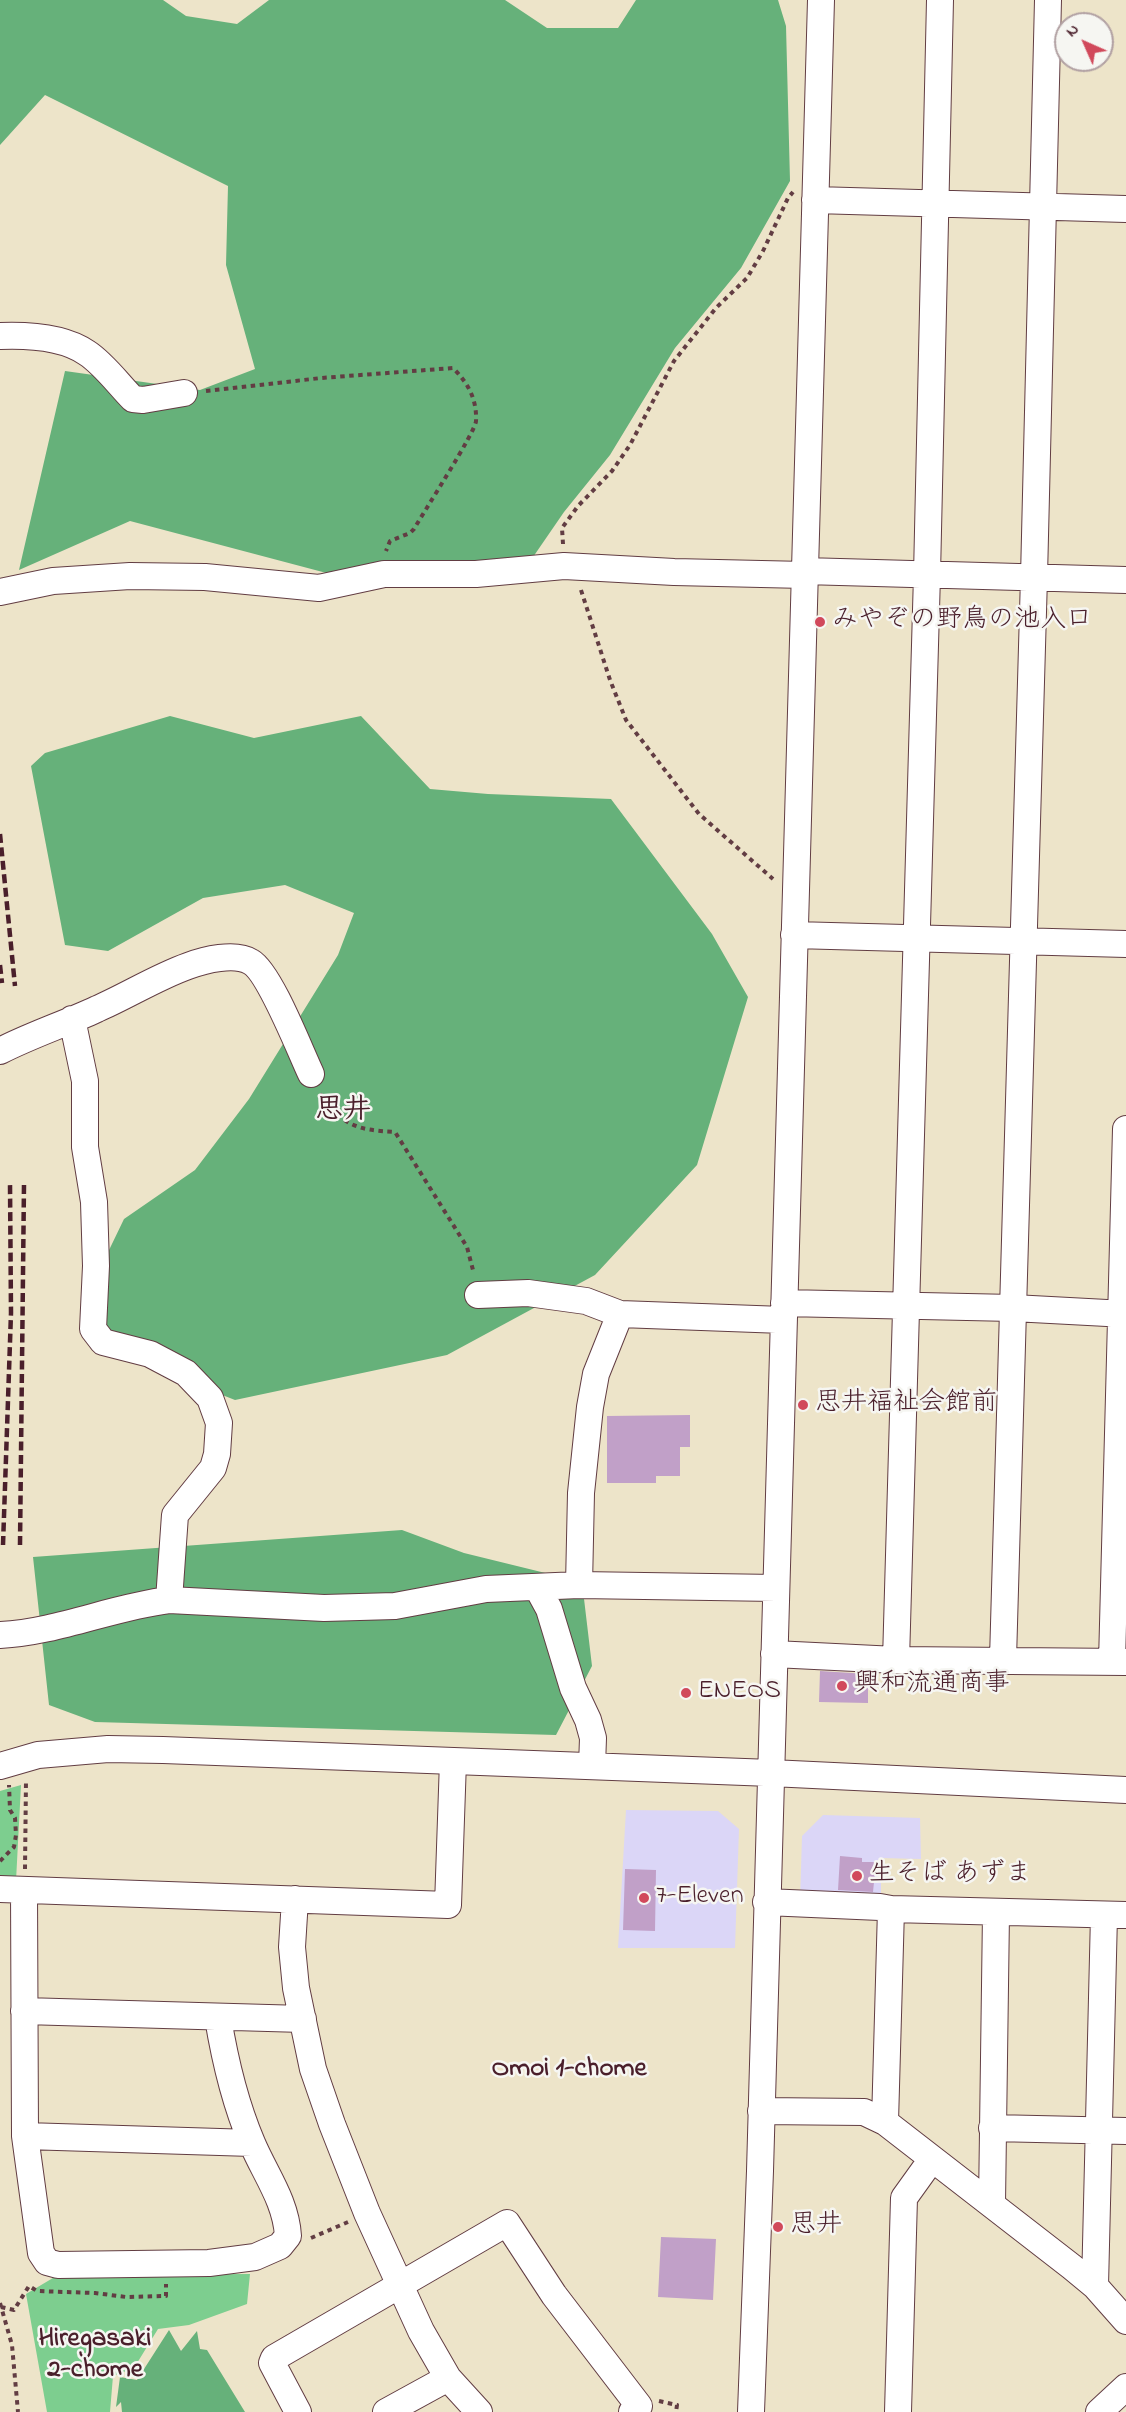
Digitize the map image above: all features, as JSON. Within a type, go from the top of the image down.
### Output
[{"type":"street","points":[[751,2412],[821,0]]},
{"type":"street","points":[[896,1660],[927,575],[940,0]]},
{"type":"street","points":[[1003,1659],[1048,0]]},
{"type":"street","points":[[815,200],[1126,209]]},
{"type":"street","points":[[0,336],[54,340],[70,344],[88,353],[133,399],[143,400],[184,393]]},
{"type":"street","points":[[0,592],[53,581],[130,576],[206,577],[319,588],[384,574],[476,574],[571,566],[674,572],[1126,580]]},
{"type":"street","points":[[794,935],[1126,944]]},
{"type":"street","points":[[0,1051],[28,1036],[72,1019],[188,966],[225,958],[240,959],[251,962],[264,975],[311,1074]]},
{"type":"street","points":[[72,1019],[85,1081],[85,1147],[94,1202],[96,1266],[93,1329],[103,1342],[150,1354],[186,1373],[210,1398],[219,1423],[217,1454],[213,1468],[175,1515],[168,1600]]},
{"type":"street","points":[[774,1654],[896,1660],[1003,1659],[1119,1662],[1126,1129]]},
{"type":"street","points":[[478,1295],[528,1293],[586,1301],[620,1314],[783,1312],[907,1307],[1013,1308],[1124,1314]]},
{"type":"street","points":[[579,1585],[581,1493],[590,1407],[596,1374],[620,1314]]},
{"type":"street","points":[[0,1635],[82,1621],[151,1602],[168,1600],[324,1608],[395,1606],[486,1589],[579,1585],[776,1588]]},
{"type":"street","points":[[537,1587],[549,1608],[573,1688],[588,1720],[593,1738],[592,1766]]},
{"type":"street","points":[[4,1772],[38,1755],[108,1749],[771,1773],[1126,1790]]},
{"type":"street","points":[[218,2018],[224,2056],[252,2143],[287,2219],[288,2236],[280,2246],[255,2256],[209,2263],[58,2265],[47,2262],[41,2253],[25,2136],[24,2011],[12,1890],[448,1905],[453,1761]]},
{"type":"street","points":[[295,1899],[292,1947],[296,1988],[313,2069],[332,2124],[367,2213],[421,2331],[448,2378],[479,2412]]},
{"type":"street","points":[[766,1902],[880,1907],[891,1910],[1115,1915],[1100,2131],[1095,2286]]},
{"type":"street","points":[[885,2122],[891,1910]]},
{"type":"street","points":[[992,2203],[996,1913]]},
{"type":"street","points":[[24,2011],[303,2019]]},
{"type":"street","points":[[761,2111],[864,2112],[885,2122],[992,2203],[1095,2286],[1126,2321]]},
{"type":"street","points":[[992,2128],[1126,2131]]},
{"type":"street","points":[[25,2136],[252,2143]]},
{"type":"street","points":[[898,2412],[904,2198],[932,2159]]},
{"type":"street","points":[[298,2412],[272,2363],[274,2358],[507,2223],[554,2295],[639,2406],[632,2412]]},
{"type":"street","points":[[386,2412],[448,2378]]},
{"type":"street","points":[[1099,2412],[1126,2387]]},
{"type":"path","points":[[795,898],[699,814],[626,720],[562,539],[562,528],[578,506],[618,462],[646,417],[674,361],[716,308],[747,278],[763,251],[788,198],[816,169]]},
{"type":"path","points":[[184,393],[185,395],[240,386],[453,368],[467,382],[477,423],[414,529],[390,541],[387,545],[384,574]]},
{"type":"path","points":[[311,1074],[314,1086],[339,1117],[362,1130],[395,1132],[467,1247],[478,1295]]},
{"type":"path","points":[[0,1861],[14,1847],[16,1835],[15,1818],[10,1810],[4,1772]]},
{"type":"path","points":[[12,1890],[26,1773]]},
{"type":"path","points":[[288,2236],[302,2242],[367,2213]]},
{"type":"path","points":[[1,2305],[14,2310],[29,2286],[38,2290],[126,2297],[166,2296]]},
{"type":"path","points":[[1,2305],[12,2345],[18,2412]]},
{"type":"shaded area","points":[[626,1810],[718,1811],[739,1829],[735,1948],[618,1948]]},
{"type":"shaded area","points":[[823,1815],[920,1818],[921,1859],[881,1858],[881,1903],[800,1901],[802,1836]]},
{"type":"green space","points":[[0,0],[163,0],[186,16],[237,24],[269,0],[505,0],[547,28],[618,28],[636,0],[778,0],[786,26],[790,181],[741,268],[675,348],[610,455],[564,512],[531,560],[334,575],[130,521],[19,570],[65,371],[200,390],[255,369],[226,265],[228,186],[45,95],[0,145]]},
{"type":"green space","points":[[170,716],[254,738],[361,716],[430,789],[611,799],[712,934],[748,997],[697,1165],[595,1275],[447,1355],[235,1400],[141,1363],[84,1302],[124,1219],[195,1170],[249,1099],[338,955],[354,913],[285,885],[203,898],[108,951],[65,945],[31,766],[45,753]]},
{"type":"green space","points":[[402,1530],[464,1553],[582,1582],[592,1666],[556,1735],[95,1722],[49,1705],[33,1557]]},
{"type":"green space","points":[[21,1785],[16,1881],[0,1881],[0,1791]]},
{"type":"green space","points":[[250,2274],[247,2304],[189,2325],[158,2329],[134,2368],[113,2376],[110,2412],[47,2412],[26,2294],[58,2275]]},
{"type":"green space","points":[[169,2330],[181,2351],[197,2331],[200,2349],[207,2350],[245,2412],[122,2412],[121,2402],[116,2407],[120,2377],[137,2380]]},
{"type":"building","points":[[690,1415],[690,1447],[680,1447],[680,1476],[656,1476],[656,1483],[607,1483],[607,1416]]},
{"type":"building","points":[[820,1671],[868,1674],[868,1703],[819,1702]]},
{"type":"building","points":[[840,1856],[862,1858],[862,1862],[876,1862],[873,1892],[838,1890]]},
{"type":"building","points":[[625,1869],[656,1870],[655,1931],[623,1930]]},
{"type":"building","points":[[661,2237],[716,2239],[713,2300],[658,2297]]},
{"type":"railway","points":[[0,834],[15,986]]},
{"type":"railway","points":[[0,965],[2,983]]},
{"type":"railway","points":[[3,1545],[11,1313],[10,1184]]},
{"type":"railway","points":[[20,1545],[24,1184]]},
{"type":"place","name":"みやぞの野鳥の池入口","points":[[820,622]]},
{"type":"place","name":"思井福祉会館前","points":[[803,1405]]},
{"type":"place","name":"興和流通商事","points":[[842,1686]]},
{"type":"place","name":"ENEOS","points":[[686,1693]]},
{"type":"place","name":"生そば あずま","points":[[857,1876]]},
{"type":"place","name":"7-Eleven","points":[[644,1898]]},
{"type":"place","name":"思井","points":[[778,2227]]},
{"type":"district","name":"思井","points":[[343,1112]]},
{"type":"district","name":"Omoi 1-chome","points":[[569,2071]]},
{"type":"district","name":"Hiregasaki 2-chome","points":[[95,2356]]}]
